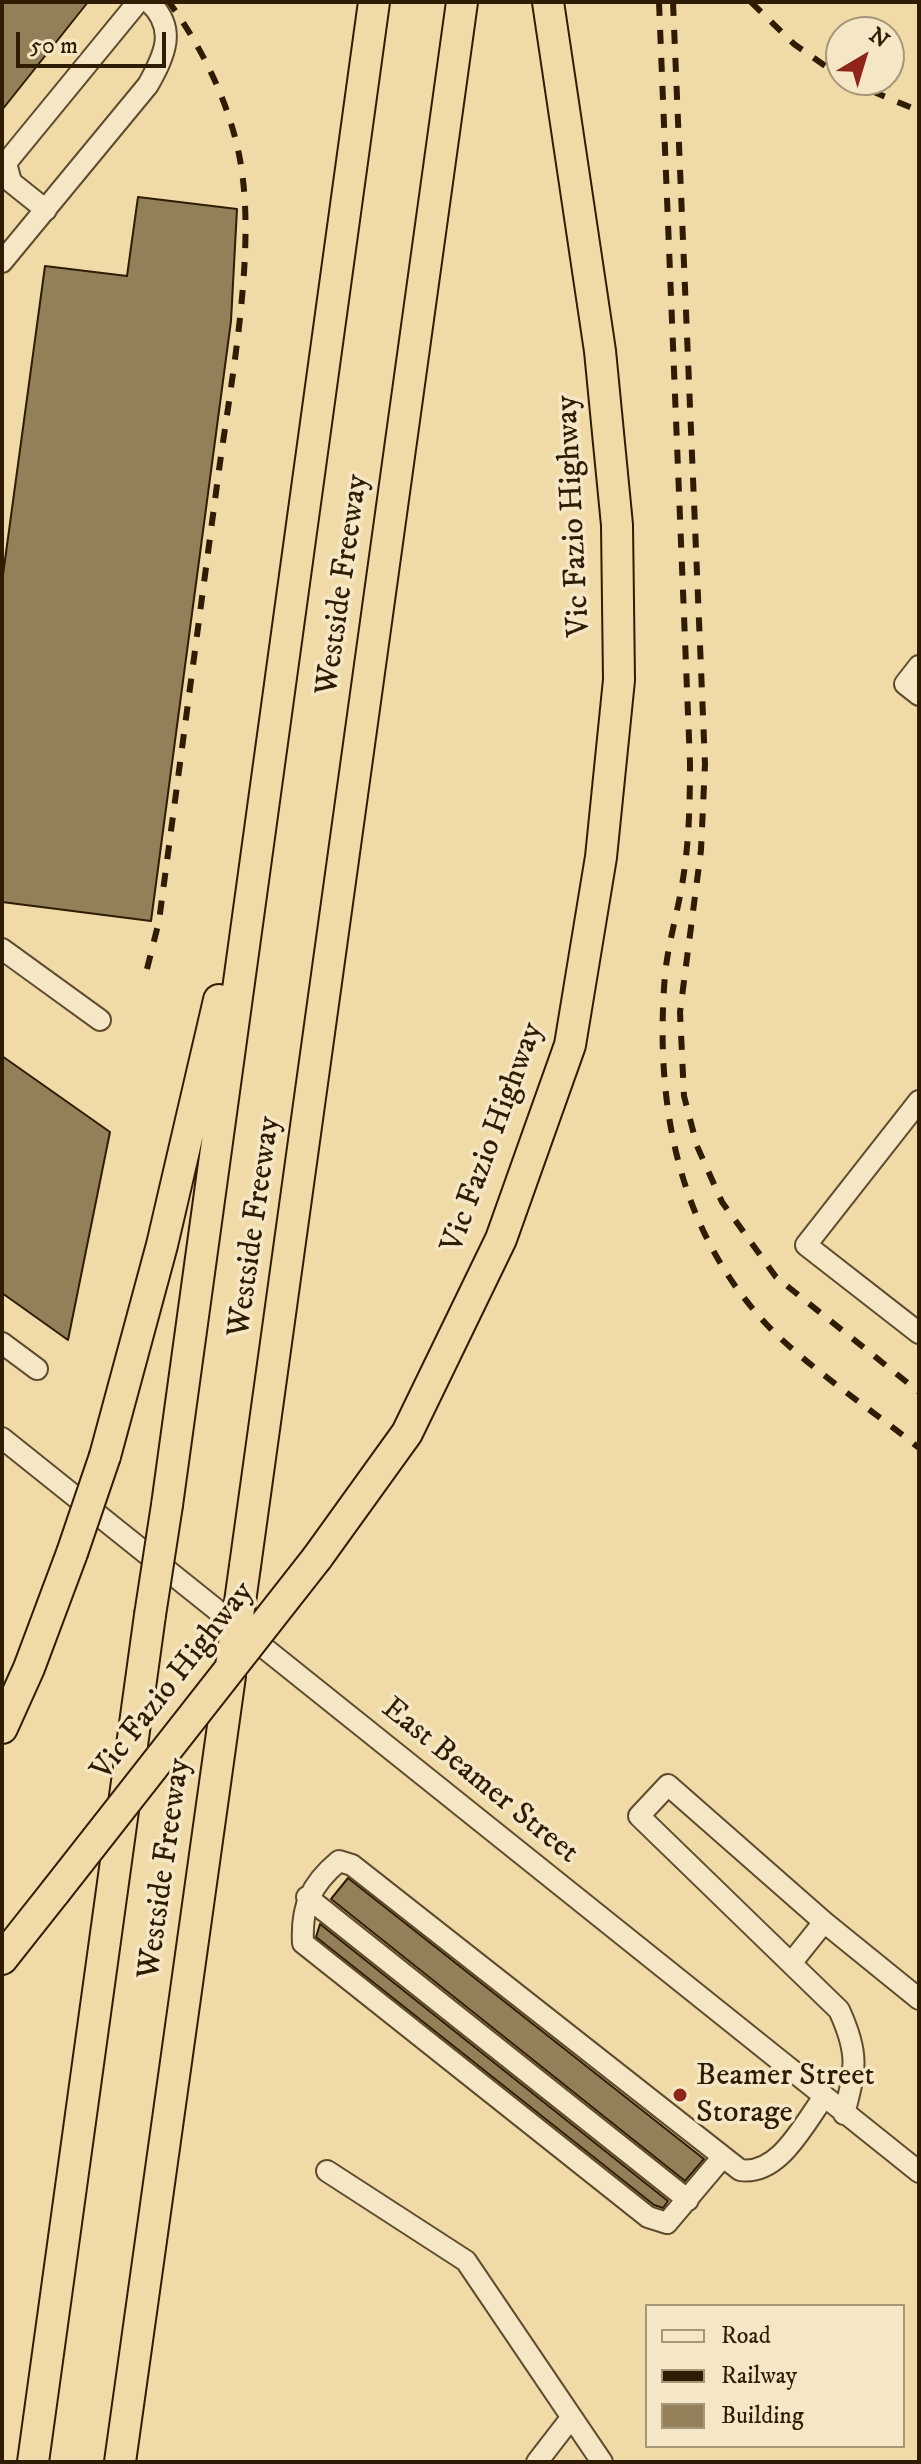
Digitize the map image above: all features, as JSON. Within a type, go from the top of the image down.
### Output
[{"type":"highway","name":"Westside Freeway","points":[[33,2462],[374,2]]},
{"type":"highway","name":"Westside Freeway","points":[[120,2462],[462,2]]},
{"type":"highway","name":"Vic Fazio Highway","points":[[2,1959],[317,1558],[407,1433],[501,1239],[570,1045],[601,857],[619,680],[617,525],[600,351],[548,2]]},
{"type":"highway","points":[[2,1728],[29,1668],[105,1456],[147,1305],[255,863]]},
{"type":"street","points":[[46,210],[11,182],[6,163],[138,2]]},
{"type":"street","points":[[2,262],[148,85],[166,52],[168,33],[149,2]]},
{"type":"street","points":[[919,666],[905,684],[919,695]]},
{"type":"street","points":[[2,949],[100,1020]]},
{"type":"street","points":[[919,1101],[806,1245],[919,1333]]},
{"type":"street","points":[[2,1343],[37,1369]]},
{"type":"street","name":"East Beamer Street","points":[[2,1438],[919,2172]]},
{"type":"street","points":[[844,2114],[856,2067],[852,2039],[839,2010],[639,1816],[668,1785],[824,1922],[919,1999]]},
{"type":"street","points":[[721,2159],[667,2223],[648,2217],[303,1943],[302,1922],[307,1897],[339,1861],[352,1865],[721,2159],[740,2170],[756,2172],[772,2164],[824,2097]]},
{"type":"street","points":[[307,1897],[688,2200]]},
{"type":"street","points":[[792,1962],[824,1922]]},
{"type":"street","points":[[327,2171],[466,2261],[602,2462]]},
{"type":"street","points":[[537,2462],[571,2418]]},
{"type":"building","points":[[2,2],[88,2],[2,110]]},
{"type":"building","points":[[138,197],[237,209],[231,321],[151,921],[2,902],[2,582],[45,266],[127,276]]},
{"type":"building","points":[[2,1056],[110,1132],[68,1340],[2,1293]]},
{"type":"building","points":[[348,1878],[704,2159],[685,2181],[331,1899]]},
{"type":"building","points":[[320,1924],[668,2201],[663,2208],[654,2205],[316,1937]]},
{"type":"railway","points":[[147,969],[159,921],[235,363],[245,249],[243,180],[234,132],[207,64],[169,2]]},
{"type":"railway","points":[[659,2],[690,763],[686,855],[665,975],[664,1073],[670,1121],[680,1168],[695,1213],[716,1256],[743,1296],[793,1349],[919,1448]]},
{"type":"railway","points":[[673,2],[705,764],[701,850],[680,1012],[684,1096],[697,1146],[722,1202],[776,1277],[919,1392]]},
{"type":"railway","points":[[751,2],[794,44],[825,66]]},
{"type":"railway","points":[[884,96],[919,111]]},
{"type":"place","name":"Beamer Street Storage","points":[[680,2095]]}]
